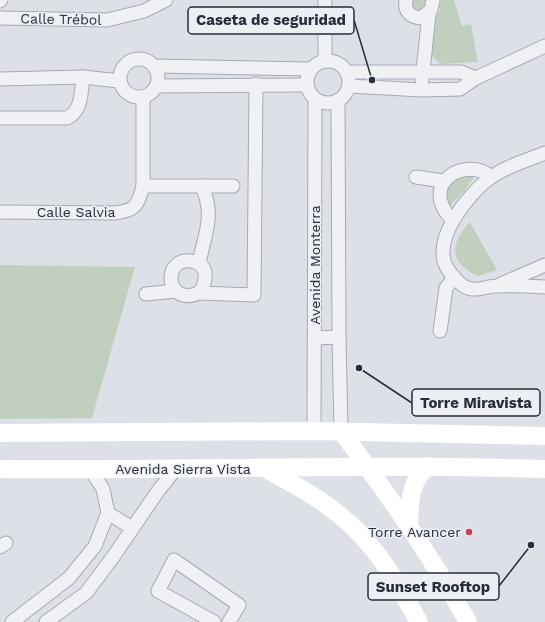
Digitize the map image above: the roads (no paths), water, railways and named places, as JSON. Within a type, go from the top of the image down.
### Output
[{"type":"main road","points":[[341,431],[367,466],[447,584],[468,622]]},
{"type":"main road","points":[[0,434],[341,431],[522,437],[545,436]]},
{"type":"main road","points":[[522,437],[532,444],[545,444]]},
{"type":"main road","points":[[409,528],[412,488],[420,473],[428,466]]},
{"type":"main road","name":"Avenida Sierra Vista","points":[[0,469],[175,470],[428,466],[545,469]]},
{"type":"main road","points":[[263,468],[313,496],[338,513],[358,531],[390,571],[420,622]]},
{"type":"street","name":"Calle Trébol","points":[[0,18],[107,20],[144,10],[166,0]]},
{"type":"street","points":[[325,0],[325,61]]},
{"type":"street","points":[[406,0],[406,10],[412,16],[421,18],[429,14]]},
{"type":"street","points":[[422,90],[429,14],[433,6],[432,0]]},
{"type":"street","points":[[349,86],[422,90],[460,89],[476,78],[545,46]]},
{"type":"street","points":[[144,59],[155,66],[158,72],[157,86],[153,91],[143,98],[137,98],[125,92],[120,82],[121,69],[130,61],[144,59]]},
{"type":"street","points":[[325,61],[338,63],[347,72],[349,86],[346,92],[338,100],[326,103],[316,99],[307,85],[307,79],[311,69],[315,65],[325,61]]},
{"type":"street","points":[[155,66],[311,69]]},
{"type":"street","points":[[347,72],[461,72],[476,78]]},
{"type":"street","points":[[0,79],[83,77],[120,82]]},
{"type":"street","points":[[0,118],[67,118],[75,115],[78,108],[83,77]]},
{"type":"street","points":[[157,86],[256,84],[307,85]]},
{"type":"street","points":[[199,293],[204,286],[206,278],[204,270],[199,263],[188,260],[178,264],[171,273],[171,284],[176,291],[183,295],[191,296],[199,293],[254,295],[256,84]]},
{"type":"street","name":"Calle Salvia","points":[[0,212],[126,212],[134,208],[140,198],[143,186],[143,98]]},
{"type":"street","name":"Avenida Monterra","points":[[314,431],[316,99]]},
{"type":"street","name":"Avenida Monterra","points":[[338,100],[338,337],[341,431]]},
{"type":"street","points":[[545,153],[491,177],[467,200],[453,221],[445,238],[443,251],[444,263],[454,277],[471,289],[497,286],[545,287]]},
{"type":"street","points":[[453,221],[443,209],[440,199],[440,187],[443,181],[460,171],[479,170],[491,177]]},
{"type":"street","points":[[416,176],[443,181]]},
{"type":"street","points":[[143,186],[233,186]]},
{"type":"street","points":[[199,263],[208,231],[210,216],[208,200],[202,186]]},
{"type":"street","points":[[497,286],[545,265]]},
{"type":"street","points":[[440,331],[446,288],[454,277]]},
{"type":"street","points":[[146,294],[176,291]]},
{"type":"street","points":[[315,338],[338,337]]},
{"type":"street","points":[[12,622],[69,578],[95,546],[108,512],[103,490],[90,469]]},
{"type":"street","points":[[46,622],[86,592],[175,470]]},
{"type":"street","points":[[108,512],[132,528]]},
{"type":"street","points":[[214,622],[158,591],[174,560],[239,605],[229,622]]},
{"type":"place","name":"Caseta de seguridad","points":[[372,80]]},
{"type":"place","name":"Torre Miravista","points":[[359,368]]},
{"type":"place","name":"Torre Avancer","points":[[469,532]]},
{"type":"place","name":"Sunset Rooftop","points":[[531,545]]}]
